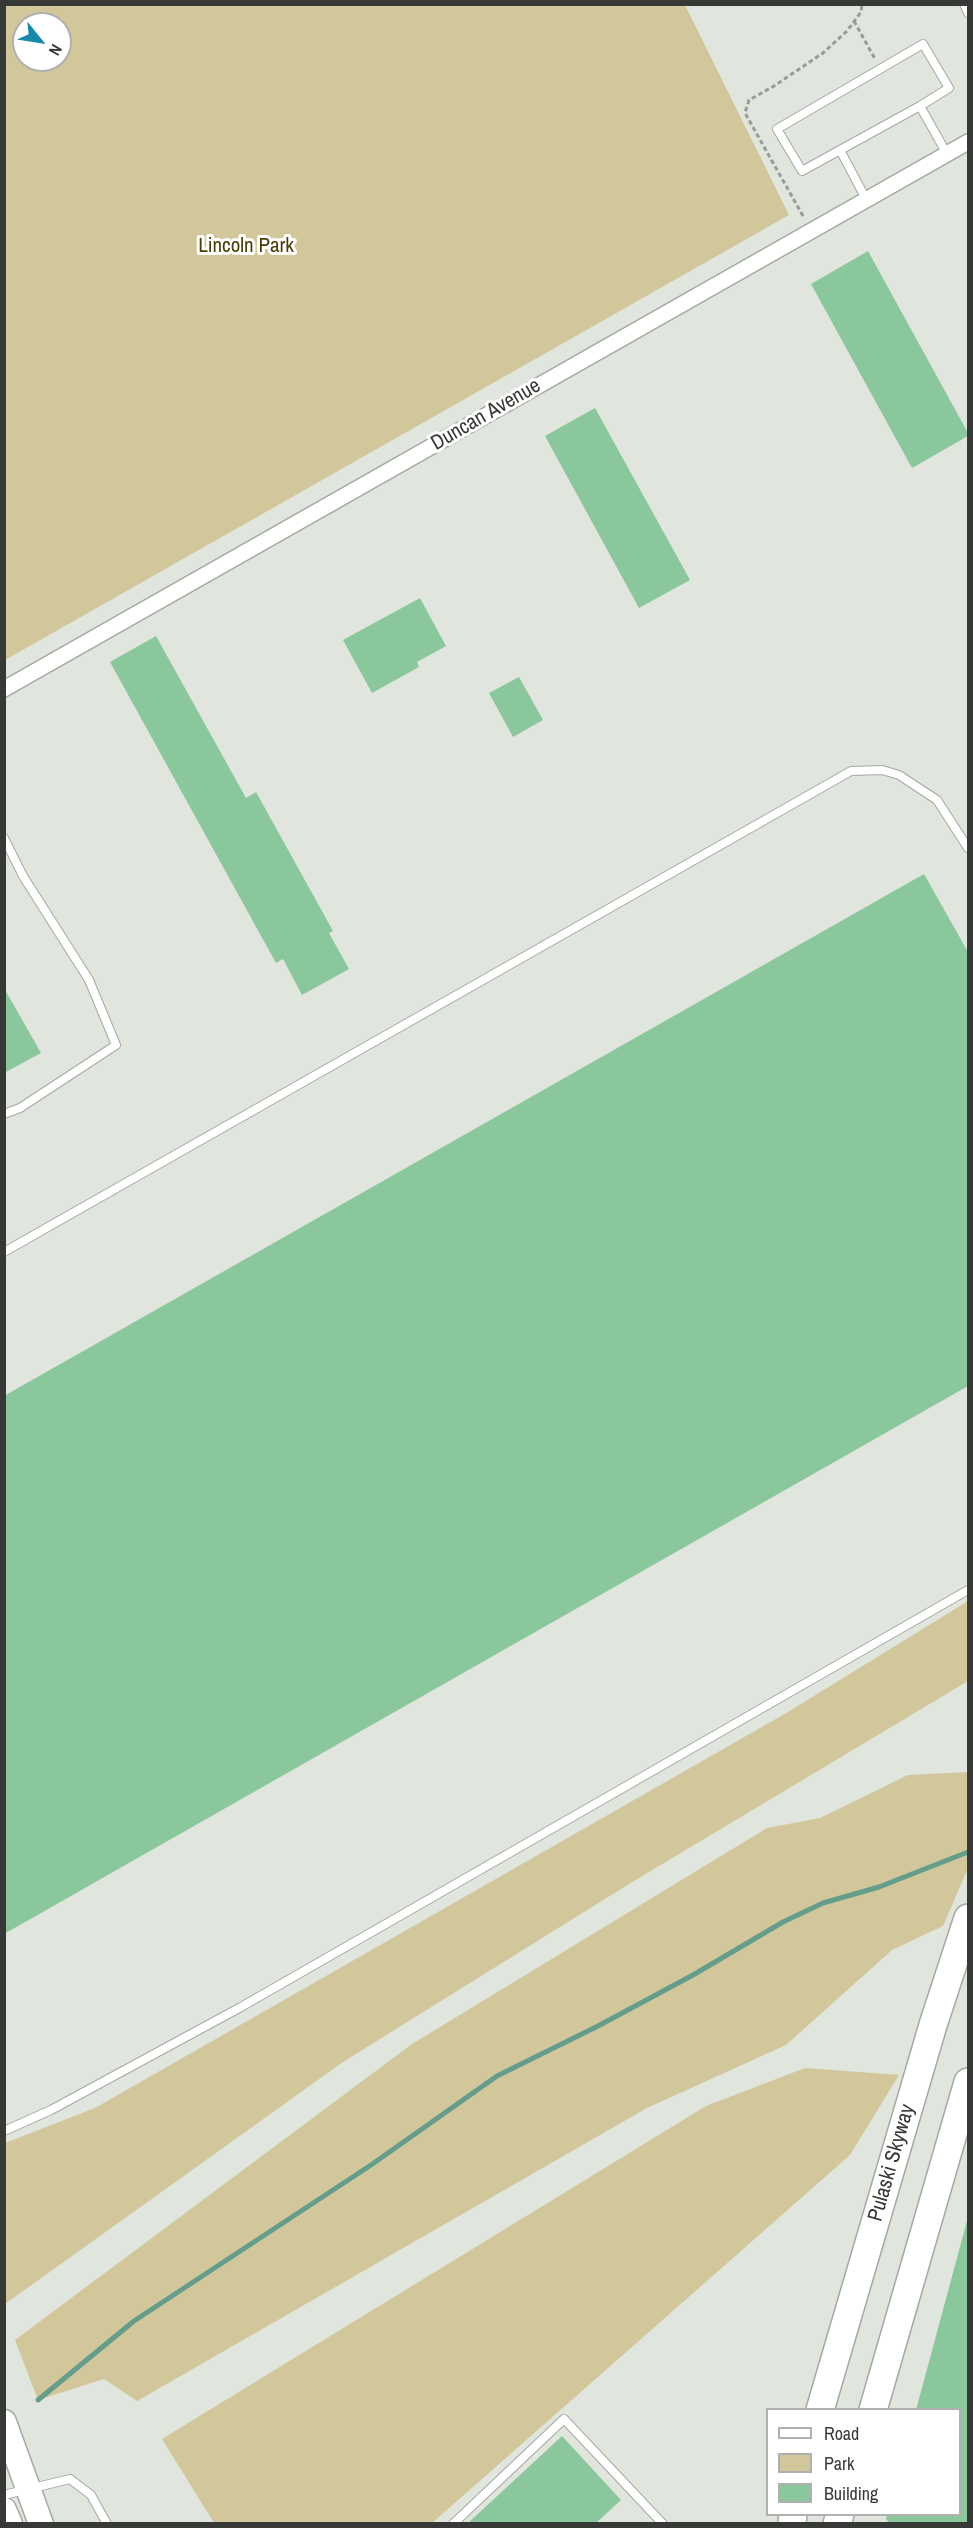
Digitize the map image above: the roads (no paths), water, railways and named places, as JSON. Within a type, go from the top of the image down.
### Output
[{"type":"highway","name":"Pulaski Skyway","points":[[820,2408],[933,2025],[969,1918]]},
{"type":"highway","points":[[873,2408],[969,2082]]},
{"type":"highway","points":[[4,2422],[41,2523]]},
{"type":"highway","points":[[4,2510],[10,2523]]},
{"type":"street","name":"Duncan Avenue","points":[[4,689],[969,142]]},
{"type":"lane","points":[[963,4],[969,13]]},
{"type":"lane","points":[[923,44],[950,88],[920,106],[801,171],[777,129],[923,44]]},
{"type":"lane","points":[[920,106],[947,154]]},
{"type":"lane","points":[[840,150],[867,199]]},
{"type":"lane","points":[[4,1252],[851,771],[882,770],[899,775],[936,800],[969,848]]},
{"type":"lane","points":[[4,838],[23,876],[89,980],[116,1045],[20,1108],[4,1114]]},
{"type":"lane","points":[[4,2131],[46,2112],[241,2007],[969,1590]]},
{"type":"lane","points":[[453,2523],[564,2419],[663,2523]]},
{"type":"lane","points":[[4,2495],[28,2487],[70,2479],[91,2495],[107,2523]]},
{"type":"waterway","points":[[38,2400],[134,2321],[371,2165],[497,2076],[598,2026],[693,1975],[783,1922],[823,1903],[879,1887],[968,1852]]},
{"type":"park label","name":"Lincoln Park","points":[[246,246]]}]
